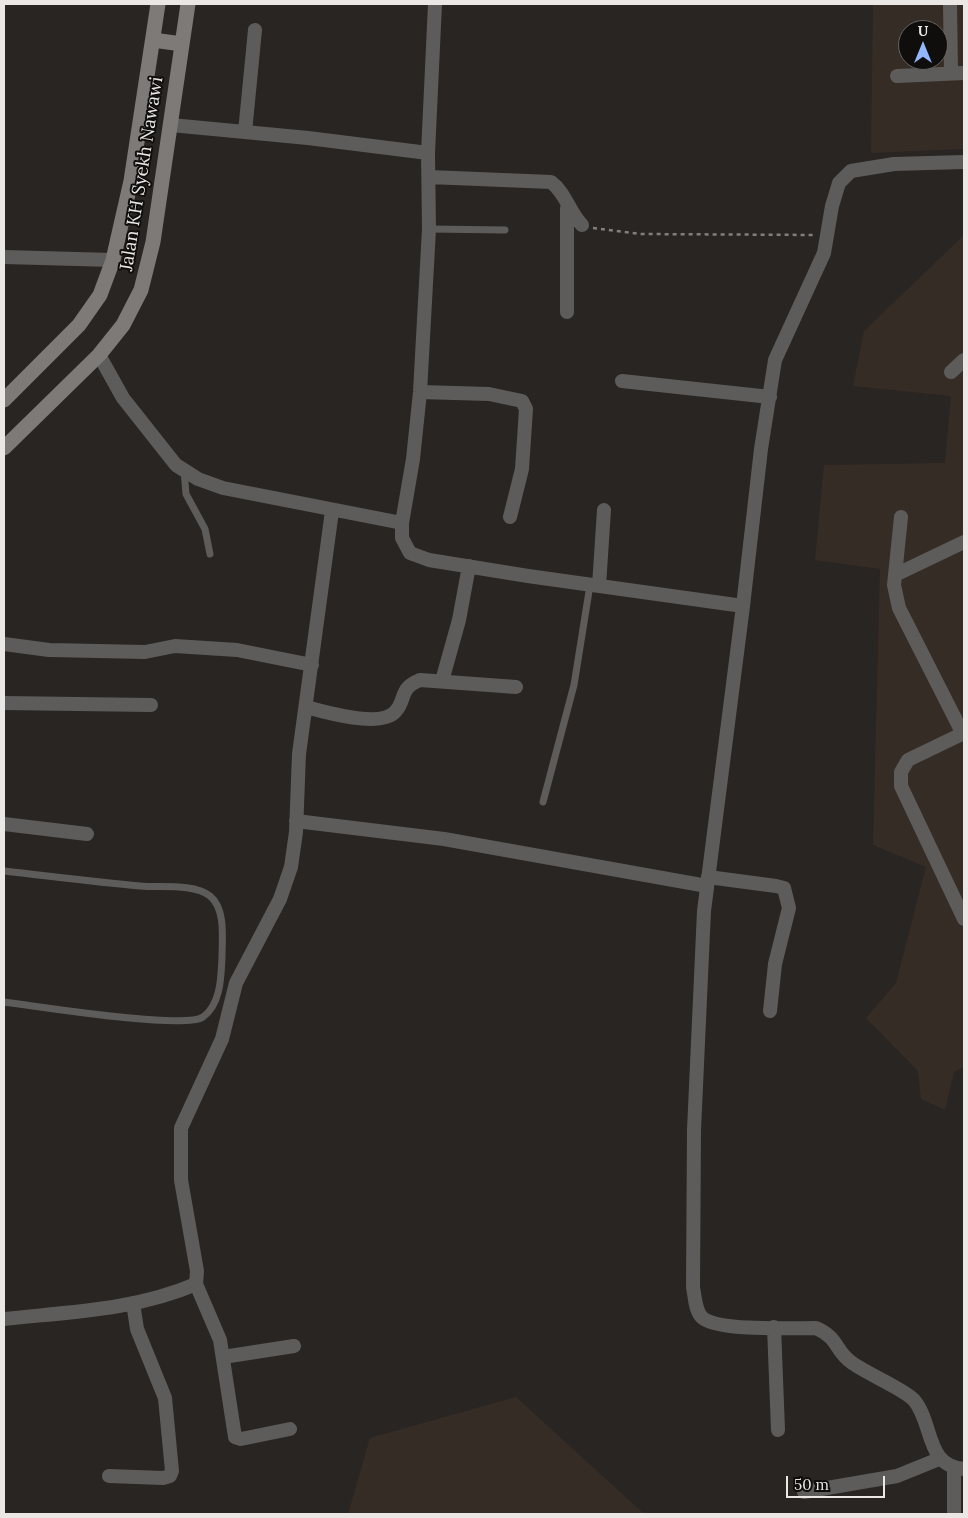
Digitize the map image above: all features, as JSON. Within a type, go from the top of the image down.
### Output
[{"type":"main road","name":"Jalan KH Syekh Nawawi","points":[[4,400],[80,325],[100,295],[113,260],[131,181],[158,4]]},
{"type":"main road","name":"Jalan KH Syekh Nawawi","points":[[4,448],[99,355],[123,325],[141,290],[150,263],[188,4]]},
{"type":"main road","points":[[153,40],[182,44]]},
{"type":"street","points":[[435,4],[428,153],[429,229],[420,392],[413,459],[402,523],[402,538],[410,553],[429,560],[742,606]]},
{"type":"street","points":[[897,76],[958,73],[950,4]]},
{"type":"street","points":[[245,132],[255,30]]},
{"type":"street","points":[[171,124],[428,153]]},
{"type":"street","points":[[954,1514],[959,1469],[939,1459],[920,1410],[913,1399],[850,1362],[828,1333],[816,1328],[720,1325],[703,1319],[696,1308],[693,1287],[694,1130],[707,881],[775,360],[804,295],[817,271],[828,235],[832,206],[839,183],[851,171],[894,164],[964,162]]},
{"type":"street","points":[[429,177],[544,180],[558,187],[572,215],[582,225]]},
{"type":"street","points":[[566,203],[568,246],[567,312]]},
{"type":"street","points":[[4,257],[113,260]]},
{"type":"street","points":[[99,355],[123,398],[176,465],[198,479],[222,488],[332,511],[402,523]]},
{"type":"street","points":[[951,372],[964,360]]},
{"type":"street","points":[[622,381],[770,397]]},
{"type":"street","points":[[420,392],[489,394],[514,397],[522,401],[526,409],[522,469],[510,517]]},
{"type":"street","points":[[594,585],[604,510]]},
{"type":"street","points":[[290,1429],[241,1439],[235,1437],[220,1340],[196,1284],[197,1270],[181,1180],[181,1128],[222,1039],[236,983],[280,899],[290,867],[296,821],[300,754],[332,511]]},
{"type":"street","points":[[901,517],[895,575],[895,590],[899,608],[964,734],[908,760],[901,772],[901,786],[964,919]]},
{"type":"street","points":[[895,575],[964,542]]},
{"type":"street","points":[[442,681],[459,620],[469,566]]},
{"type":"street","points":[[4,644],[49,650],[145,652],[175,646],[237,650],[312,665]]},
{"type":"street","points":[[306,707],[326,713],[369,719],[385,717],[394,713],[408,685],[420,680],[516,687]]},
{"type":"street","points":[[4,703],[151,705]]},
{"type":"street","points":[[296,821],[444,839],[522,855],[707,881],[784,888],[787,893],[789,908],[775,964],[770,1012]]},
{"type":"street","points":[[4,824],[87,834]]},
{"type":"street","points":[[4,1319],[104,1309],[168,1296],[196,1284]]},
{"type":"street","points":[[109,1476],[163,1478],[170,1476],[172,1471],[165,1398],[137,1329],[133,1303]]},
{"type":"street","points":[[774,1327],[778,1430]]},
{"type":"street","points":[[223,1358],[294,1346]]},
{"type":"street","points":[[804,1492],[897,1476],[939,1459]]},
{"type":"lane","points":[[429,229],[505,230]]},
{"type":"lane","points":[[184,469],[186,494],[205,529],[210,554]]},
{"type":"lane","points":[[544,802],[574,685],[594,585]]},
{"type":"lane","points":[[4,871],[194,890],[210,896],[220,909],[222,939],[220,989],[212,1007],[202,1018],[168,1022],[4,1002]]},
{"type":"path","points":[[582,225],[596,229],[641,234],[828,235]]},
{"type":"shaded area","points":[[873,4],[964,4],[964,149],[871,153]]},
{"type":"shaded area","points":[[964,235],[964,1067],[954,1072],[945,1110],[921,1099],[918,1071],[866,1018],[896,983],[926,867],[873,845],[880,569],[815,560],[824,465],[945,463],[951,396],[853,386],[864,331]]},
{"type":"shaded area","points":[[516,1397],[642,1512],[661,1514],[348,1514],[370,1438]]}]
